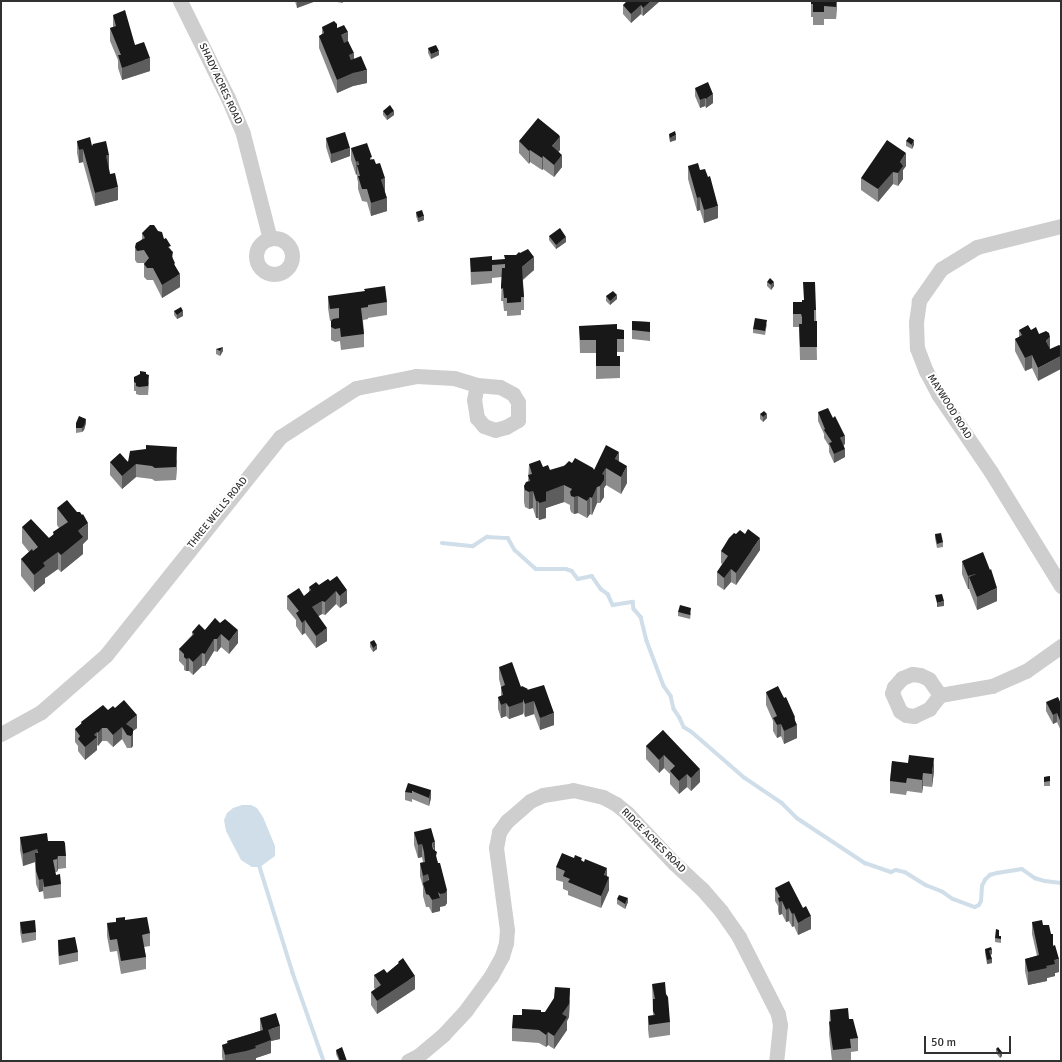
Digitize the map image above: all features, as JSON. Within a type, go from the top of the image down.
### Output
[{"type":"street","name":"SHADY ACRES ROAD","points":[[180,1],[228,98],[243,134],[270,239]]},
{"type":"street","name":"MAYWOOD ROAD","points":[[1061,226],[977,247],[941,269],[919,301],[916,322],[917,348],[926,371],[935,388],[991,472],[1061,586]]},
{"type":"street","name":"THREE WELLS ROAD","points":[[1,734],[41,712],[106,655],[280,436],[356,388],[416,376],[454,378],[477,386]]},
{"type":"street","points":[[940,695],[992,686],[1026,671],[1061,646]]},
{"type":"street","name":"RIDGE ACRES ROAD","points":[[408,1061],[418,1056],[443,1035],[466,1010],[491,976],[502,956],[506,943],[507,930],[496,848],[498,832],[510,817],[530,801],[543,795],[573,790],[603,797],[616,804],[627,813],[674,863],[702,889],[721,911],[739,937],[778,1014],[780,1025],[776,1061]]},
{"type":"shaded area","points":[[242,805],[251,805],[257,808],[263,817],[275,846],[275,856],[260,867],[252,867],[241,860],[226,831],[224,820],[227,813],[233,808]]},
{"type":"building","points":[[627,1],[651,1],[643,8],[641,5],[631,14],[623,5]]},
{"type":"building","points":[[811,1],[836,1],[836,7],[824,6],[824,12],[813,12],[813,4],[811,4]]},
{"type":"building","points":[[125,10],[135,45],[144,42],[150,58],[122,68],[118,55],[121,55],[110,28],[116,26],[113,15]]},
{"type":"building","points":[[334,21],[337,24],[337,28],[344,25],[348,32],[341,35],[344,43],[348,41],[354,53],[349,55],[351,60],[361,56],[367,70],[353,73],[337,80],[319,36],[324,33],[322,27]]},
{"type":"building","points":[[436,45],[439,51],[431,54],[428,48]]},
{"type":"building","points":[[708,82],[713,94],[706,99],[700,100],[695,88]]},
{"type":"building","points":[[390,105],[394,111],[387,116],[383,111]]},
{"type":"building","points":[[538,118],[560,137],[552,146],[562,155],[554,165],[543,156],[542,158],[530,150],[529,151],[519,141]]},
{"type":"building","points":[[675,131],[676,135],[670,138],[669,134]]},
{"type":"building","points":[[345,132],[350,148],[331,154],[326,138]]},
{"type":"building","points":[[90,137],[92,146],[93,144],[106,141],[109,155],[106,156],[110,174],[115,173],[118,187],[95,193],[83,149],[79,150],[77,141]]},
{"type":"building","points":[[909,137],[914,140],[912,145],[906,141]]},
{"type":"building","points":[[887,140],[906,153],[900,162],[903,166],[898,173],[893,172],[878,189],[861,178]]},
{"type":"building","points":[[367,143],[372,157],[370,160],[374,159],[376,164],[380,163],[385,178],[381,180],[387,198],[371,203],[367,189],[362,189],[358,176],[360,176],[357,165],[359,165],[358,161],[356,162],[351,148]]},
{"type":"building","points":[[698,163],[700,170],[705,169],[708,177],[710,176],[718,206],[704,210],[700,197],[697,198],[688,166]]},
{"type":"building","points":[[422,210],[424,216],[418,218],[416,212]]},
{"type":"building","points":[[150,225],[154,225],[158,231],[162,232],[164,239],[166,238],[171,246],[168,247],[173,252],[172,257],[175,263],[174,264],[180,274],[162,285],[153,268],[147,268],[144,264],[149,258],[144,250],[137,251],[135,247],[136,243],[145,238],[142,233]]},
{"type":"building","points":[[560,228],[566,237],[556,245],[549,236]]},
{"type":"building","points":[[528,249],[534,257],[522,267],[524,297],[521,297],[521,302],[507,303],[507,298],[504,298],[503,288],[501,289],[501,286],[502,268],[505,268],[505,264],[492,265],[492,271],[471,272],[470,258],[492,256],[492,260],[505,259],[504,255],[516,255],[519,252],[520,253]]},
{"type":"building","points":[[770,278],[774,282],[771,285],[767,282]]},
{"type":"building","points":[[803,282],[815,282],[816,310],[814,310],[814,321],[817,321],[817,347],[800,347],[799,324],[802,324],[802,317],[801,314],[793,314],[793,302],[802,302],[802,300],[804,300]]},
{"type":"building","points":[[385,286],[387,302],[368,305],[368,307],[361,308],[364,334],[341,337],[340,328],[335,329],[331,327],[331,321],[339,318],[339,308],[330,309],[328,296],[365,291],[364,289]]},
{"type":"building","points":[[613,291],[617,295],[610,301],[606,296]]},
{"type":"building","points":[[181,307],[183,311],[177,315],[174,311]]},
{"type":"building","points":[[755,318],[767,320],[765,331],[753,329]]},
{"type":"building","points":[[632,321],[650,322],[650,332],[632,330]]},
{"type":"building","points":[[617,324],[617,329],[624,330],[624,339],[617,339],[617,356],[620,356],[620,366],[596,366],[596,340],[580,340],[579,326]]},
{"type":"building","points":[[1028,325],[1031,330],[1036,327],[1039,334],[1046,331],[1049,333],[1050,337],[1046,341],[1050,349],[1059,345],[1061,346],[1061,356],[1038,368],[1032,355],[1025,358],[1015,339],[1022,335],[1019,330]]},
{"type":"building","points":[[223,347],[220,351],[216,349]]},
{"type":"building","points":[[140,371],[146,372],[146,374],[149,375],[148,386],[136,386],[134,377],[140,374]]},
{"type":"building","points":[[828,408],[833,418],[835,416],[845,436],[840,438],[845,449],[834,454],[829,443],[832,442],[824,430],[825,429],[818,412]]},
{"type":"building","points":[[764,411],[767,414],[763,417],[760,414]]},
{"type":"building","points":[[79,416],[86,419],[82,428],[76,428],[76,423]]},
{"type":"building","points":[[146,445],[177,447],[176,467],[155,468],[152,466],[136,464],[122,476],[110,462],[120,453],[128,462],[130,451],[146,449]]},
{"type":"building","points":[[606,445],[619,452],[615,459],[627,466],[621,477],[606,468],[602,474],[604,475],[604,480],[600,486],[597,487],[592,498],[590,497],[587,501],[578,496],[571,496],[570,492],[572,489],[564,485],[546,492],[546,501],[539,503],[536,501],[533,491],[529,492],[525,490],[524,486],[526,482],[530,481],[528,475],[532,474],[529,464],[540,460],[543,467],[548,465],[550,470],[564,466],[569,461],[572,463],[575,458],[594,470]]},
{"type":"building","points":[[67,500],[77,512],[80,512],[82,515],[83,514],[88,523],[78,531],[83,537],[61,555],[58,552],[43,563],[45,566],[34,575],[21,559],[32,549],[33,551],[38,547],[22,527],[31,519],[49,538],[54,534],[53,532],[68,522],[57,508]]},
{"type":"building","points":[[748,529],[760,538],[736,573],[731,569],[724,578],[717,572],[728,556],[721,551],[734,533],[736,534],[740,530],[745,534]]},
{"type":"building","points":[[941,533],[943,542],[937,544],[935,534]]},
{"type":"building","points":[[983,552],[990,570],[991,569],[997,588],[977,597],[969,577],[976,574],[968,576],[962,561]]},
{"type":"building","points":[[337,576],[347,590],[340,596],[336,591],[325,602],[322,601],[312,607],[327,628],[316,636],[305,620],[302,623],[296,613],[299,611],[287,596],[299,588],[304,596],[311,590],[309,587],[316,582],[319,585],[328,579],[330,581]]},
{"type":"building","points":[[942,594],[944,601],[937,603],[935,595]]},
{"type":"building","points":[[680,605],[691,608],[690,615],[678,612]]},
{"type":"building","points":[[215,618],[220,623],[225,619],[238,630],[229,641],[221,634],[217,639],[214,639],[205,654],[202,653],[193,662],[189,658],[186,659],[184,654],[179,649],[194,634],[192,632],[199,624],[205,630]]},
{"type":"building","points":[[374,640],[377,645],[373,648],[370,642]]},
{"type":"building","points":[[512,662],[521,687],[522,686],[528,689],[527,690],[544,685],[554,713],[540,718],[534,701],[525,704],[523,699],[523,702],[509,707],[506,703],[501,705],[498,697],[503,695],[501,687],[505,685],[499,667]]},
{"type":"building","points":[[778,686],[784,698],[786,697],[797,725],[784,731],[781,724],[777,725],[773,718],[777,716],[766,692]]},
{"type":"building","points":[[1058,697],[1061,704],[1061,723],[1057,713],[1053,715],[1046,702]]},
{"type":"building","points":[[124,700],[137,715],[126,724],[133,729],[131,736],[127,735],[122,727],[113,735],[107,728],[102,728],[94,735],[97,737],[85,747],[78,739],[80,736],[75,729],[82,723],[81,722],[103,705],[108,710],[113,706],[115,708]]},
{"type":"building","points":[[663,730],[700,769],[691,778],[687,774],[679,781],[670,771],[675,766],[664,755],[659,760],[646,746]]},
{"type":"building","points":[[909,755],[934,758],[932,774],[923,773],[922,780],[907,778],[906,783],[890,781],[892,761],[908,763]]},
{"type":"building","points":[[1050,776],[1050,781],[1044,782],[1044,777]]},
{"type":"building","points":[[408,783],[431,790],[429,798],[412,791],[412,793],[405,792]]},
{"type":"building","points":[[431,828],[435,842],[432,843],[433,849],[437,852],[436,856],[438,863],[440,863],[447,890],[445,893],[440,894],[438,892],[440,898],[432,900],[429,895],[426,894],[423,883],[429,880],[428,874],[423,876],[420,863],[425,862],[422,844],[418,845],[414,832]]},
{"type":"building","points":[[47,833],[48,841],[64,841],[66,856],[58,856],[57,859],[53,860],[56,875],[60,874],[61,884],[44,887],[43,879],[39,880],[36,871],[35,853],[38,853],[37,849],[23,854],[20,837]]},
{"type":"building","points":[[562,853],[574,858],[575,855],[582,858],[581,860],[584,862],[585,859],[607,868],[604,875],[609,877],[601,896],[568,882],[570,879],[563,876],[565,871],[556,867]]},
{"type":"building","points":[[789,881],[803,908],[806,906],[811,916],[798,923],[794,913],[792,914],[789,908],[786,910],[782,901],[779,902],[778,898],[780,897],[775,888]]},
{"type":"building","points":[[619,895],[628,898],[625,904],[617,899]]},
{"type":"building","points":[[125,917],[125,920],[147,917],[150,933],[142,935],[146,957],[121,961],[117,939],[110,940],[107,923],[116,922],[116,918]]},
{"type":"building","points":[[35,920],[36,932],[22,934],[20,922]]},
{"type":"building","points":[[1042,920],[1043,925],[1049,925],[1051,934],[1053,934],[1053,946],[1055,945],[1059,959],[1054,960],[1055,964],[1046,966],[1047,968],[1028,972],[1025,959],[1039,955],[1032,922]]},
{"type":"building","points":[[996,929],[999,930],[999,936],[1001,936],[1001,939],[995,938]]},
{"type":"building","points":[[75,937],[78,952],[59,956],[58,940]]},
{"type":"building","points":[[991,947],[992,950],[989,951],[992,959],[987,960],[985,949]]},
{"type":"building","points":[[403,958],[415,976],[377,1001],[371,992],[381,985],[374,975],[384,969],[387,973]]},
{"type":"building","points":[[665,982],[670,1022],[649,1025],[648,1016],[655,1015],[653,1011],[653,999],[655,999],[652,984]]},
{"type":"building","points":[[555,987],[570,988],[569,1004],[562,1014],[567,1017],[554,1036],[548,1032],[546,1035],[539,1030],[512,1028],[513,1015],[522,1015],[522,1009],[541,1010],[541,1012],[545,1012],[554,998]]},
{"type":"building","points":[[848,1008],[849,1019],[853,1019],[858,1038],[850,1039],[851,1048],[833,1050],[829,1022],[831,1021],[830,1010]]},
{"type":"building","points":[[276,1013],[280,1026],[268,1030],[271,1040],[255,1046],[256,1048],[225,1055],[222,1045],[228,1043],[227,1041],[263,1030],[260,1018]]},
{"type":"building","points":[[342,1047],[347,1061],[340,1061],[336,1050]]},
{"type":"building","points":[[998,1047],[1002,1052],[1000,1054],[996,1049]]},
{"type":"waterway","points":[[442,543],[473,546],[487,537],[508,538],[515,550],[536,569],[566,569],[572,571],[578,579],[592,576],[601,589],[608,594],[613,605],[633,602],[634,609],[641,617],[647,641],[664,686],[671,696],[674,709],[684,727],[692,732],[745,778],[782,803],[797,818],[865,863],[891,872],[896,870],[905,872],[953,899],[975,907],[979,905],[981,901],[982,886],[985,880],[990,875],[997,873],[1022,869],[1035,878],[1061,883]]},
{"type":"waterway","points":[[260,867],[293,973],[324,1061]]}]
